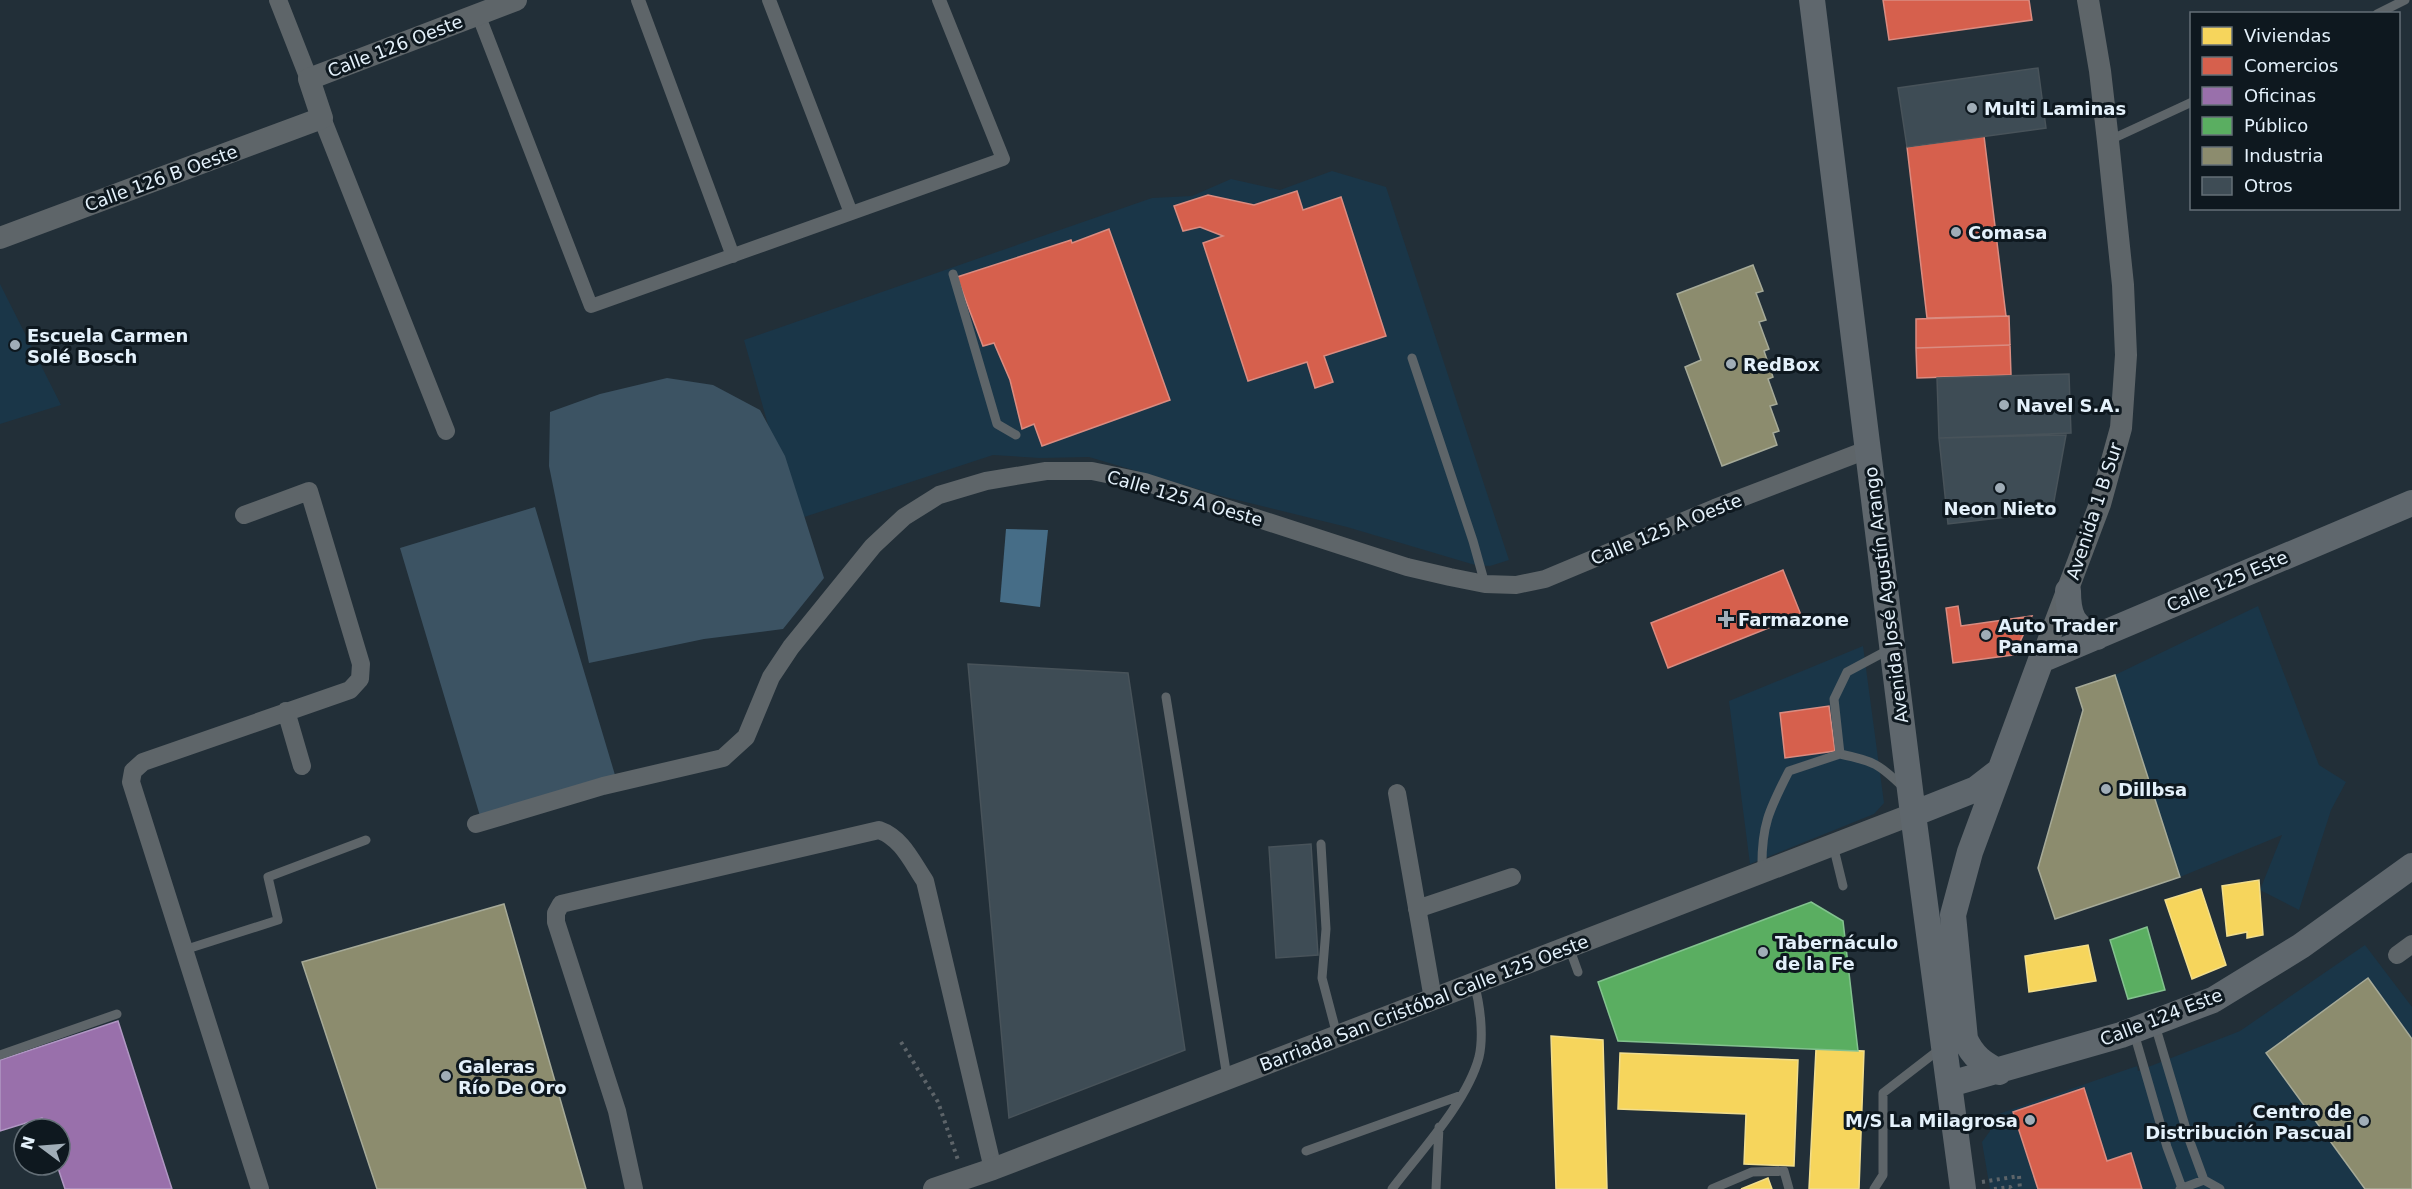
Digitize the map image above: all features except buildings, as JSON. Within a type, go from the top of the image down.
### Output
[{"type":"main road","name":"Avenida José Agustín Arango","points":[[1812,0],[1911,804],[1963,1189]]},
{"type":"main road","name":"Calle 125 Este","points":[[2041,660],[2412,503]]},
{"type":"main road","points":[[2068,591],[2068,607],[2073,621],[2084,631],[2097,637]]},
{"type":"main road","name":"Avenida 1 B Sur","points":[[1999,1072],[1981,1062],[1971,1053],[1965,1040],[1953,915],[1970,852],[2041,660]]},
{"type":"main road","points":[[1911,804],[1976,789],[1998,772]]},
{"type":"main road","name":"Calle 124 Este","points":[[1950,1084],[1999,1072],[2144,1027],[2213,1000],[2253,977],[2412,866]]},
{"type":"street","points":[[278,0],[322,118],[446,431]]},
{"type":"street","name":"Calle 126 Oeste","points":[[309,79],[516,0]]},
{"type":"street","points":[[638,0],[733,256]]},
{"type":"street","points":[[769,0],[851,213]]},
{"type":"street","points":[[478,14],[591,306],[1003,159],[939,0]]},
{"type":"street","name":"Avenida 1 B Sur","points":[[2041,660],[2100,504],[2121,429],[2126,355],[2124,308],[2100,70],[2088,0]]},
{"type":"street","name":"Calle 126 B Oeste","points":[[0,238],[322,118]]},
{"type":"street","name":"Calle 125 A Oeste","points":[[476,824],[603,786],[723,758],[746,736],[771,677],[791,647],[873,546],[904,517],[939,495],[986,481],[1046,471],[1092,471],[1145,482],[1407,567],[1485,584],[1516,585],[1545,579],[1715,508],[1869,449]]},
{"type":"street","points":[[244,515],[309,491],[361,664],[360,679],[350,690],[142,762],[133,771],[131,782],[260,1189]]},
{"type":"street","points":[[286,711],[302,766]]},
{"type":"street","points":[[1397,793],[1433,999]]},
{"type":"street","name":"Barriada San Cristóbal Calle 125 Oeste","points":[[934,1189],[993,1169],[1833,845],[1911,804]]},
{"type":"street","points":[[634,1189],[617,1111],[556,922],[556,913],[561,904],[879,830],[890,834],[899,842],[925,881],[993,1169]]},
{"type":"street","points":[[1417,909],[1512,877]]},
{"type":"lane","points":[[2381,12],[2405,0]]},
{"type":"lane","points":[[2108,141],[2190,103]]},
{"type":"lane","points":[[953,274],[996,424],[1016,435]]},
{"type":"lane","points":[[1412,358],[1485,584]]},
{"type":"lane","points":[[1840,754],[1834,699],[1847,672],[1893,648]]},
{"type":"lane","points":[[1166,696],[1228,1079]]},
{"type":"lane","points":[[1762,872],[1762,846],[1768,812],[1789,771],[1840,754],[1870,760],[1886,771],[1911,804]]},
{"type":"lane","points":[[184,950],[278,920],[268,877],[366,840]]},
{"type":"lane","points":[[1321,844],[1326,929],[1322,978],[1337,1037]]},
{"type":"lane","points":[[1833,845],[1843,886]]},
{"type":"lane","points":[[1569,946],[1578,972]]},
{"type":"lane","points":[[1392,1189],[1463,1095],[1479,1056],[1480,1004],[1474,983]]},
{"type":"lane","points":[[0,1054],[117,1014]]},
{"type":"lane","points":[[2144,1027],[2167,1147],[2181,1189],[2194,1186],[2204,1180]]},
{"type":"lane","points":[[2144,1027],[2204,1180],[2220,1189]]},
{"type":"lane","points":[[1874,1189],[1883,1175],[1883,1093],[1945,1046]]},
{"type":"lane","points":[[1306,1151],[1463,1095]]},
{"type":"lane","points":[[1436,1189],[1439,1127]]},
{"type":"lane","points":[[1712,1189],[1752,1172],[1784,1171],[1790,1189]]},
{"type":"path","points":[[901,1042],[938,1102],[965,1179]]},
{"type":"path","points":[[1990,1180],[2019,1176],[2020,1189]]},
{"type":"path","points":[[1994,1189],[2011,1188]]},
{"type":"shaded area","points":[[1332,171],[1386,187],[1509,560],[1490,566],[1475,565],[1347,527],[1221,496],[1089,457],[1040,458],[993,455],[795,520],[744,340],[1152,198],[1192,196],[1231,179],[1280,190]]},
{"type":"shaded area","name":"Escuela Carmen Solé Bosch","points":[[0,284],[61,405],[0,424]]},
{"type":"shaded area","points":[[667,378],[713,385],[760,410],[785,456],[824,578],[783,629],[704,639],[589,663],[549,466],[550,412],[600,394]]},
{"type":"shaded area","points":[[535,507],[615,775],[480,816],[400,548]]},
{"type":"shaded area","points":[[1006,529],[1048,530],[1040,607],[1000,602]]},
{"type":"shaded area","points":[[2258,606],[2319,765],[2346,782],[2331,810],[2299,910],[2260,890],[2282,835],[2180,877],[2115,675]]},
{"type":"shaded area","points":[[1863,646],[1884,803],[1874,814],[1750,864],[1729,701]]},
{"type":"shaded area","points":[[2365,945],[2412,1007],[2412,1189],[1990,1189],[1982,1142],[1990,1131],[1990,1117],[2137,1066],[2138,1071],[2240,1031]]},
{"type":"place","name":"Multi Laminas","points":[[1972,108]]},
{"type":"place","name":"Comasa","points":[[1956,232]]},
{"type":"place","name":"Escuela Carmen Solé Bosch","points":[[15,345]]},
{"type":"place","name":"RedBox","points":[[1731,364]]},
{"type":"place","name":"Navel S.A.","points":[[2004,405]]},
{"type":"place","name":"Neon Nieto","points":[[2000,488]]},
{"type":"place","name":"Farmazone","points":[[1726,619]]},
{"type":"place","name":"Auto Trader Panama","points":[[1986,635]]},
{"type":"place","name":"Dillbsa","points":[[2106,789]]},
{"type":"place","name":"Tabernáculo de la Fe","points":[[1763,952]]},
{"type":"place","name":"Galeras Río De Oro","points":[[446,1076]]},
{"type":"place","name":"M/S La Milagrosa","points":[[2030,1120]]},
{"type":"place","name":"Centro de Distribución Pascual","points":[[2364,1121]]}]
